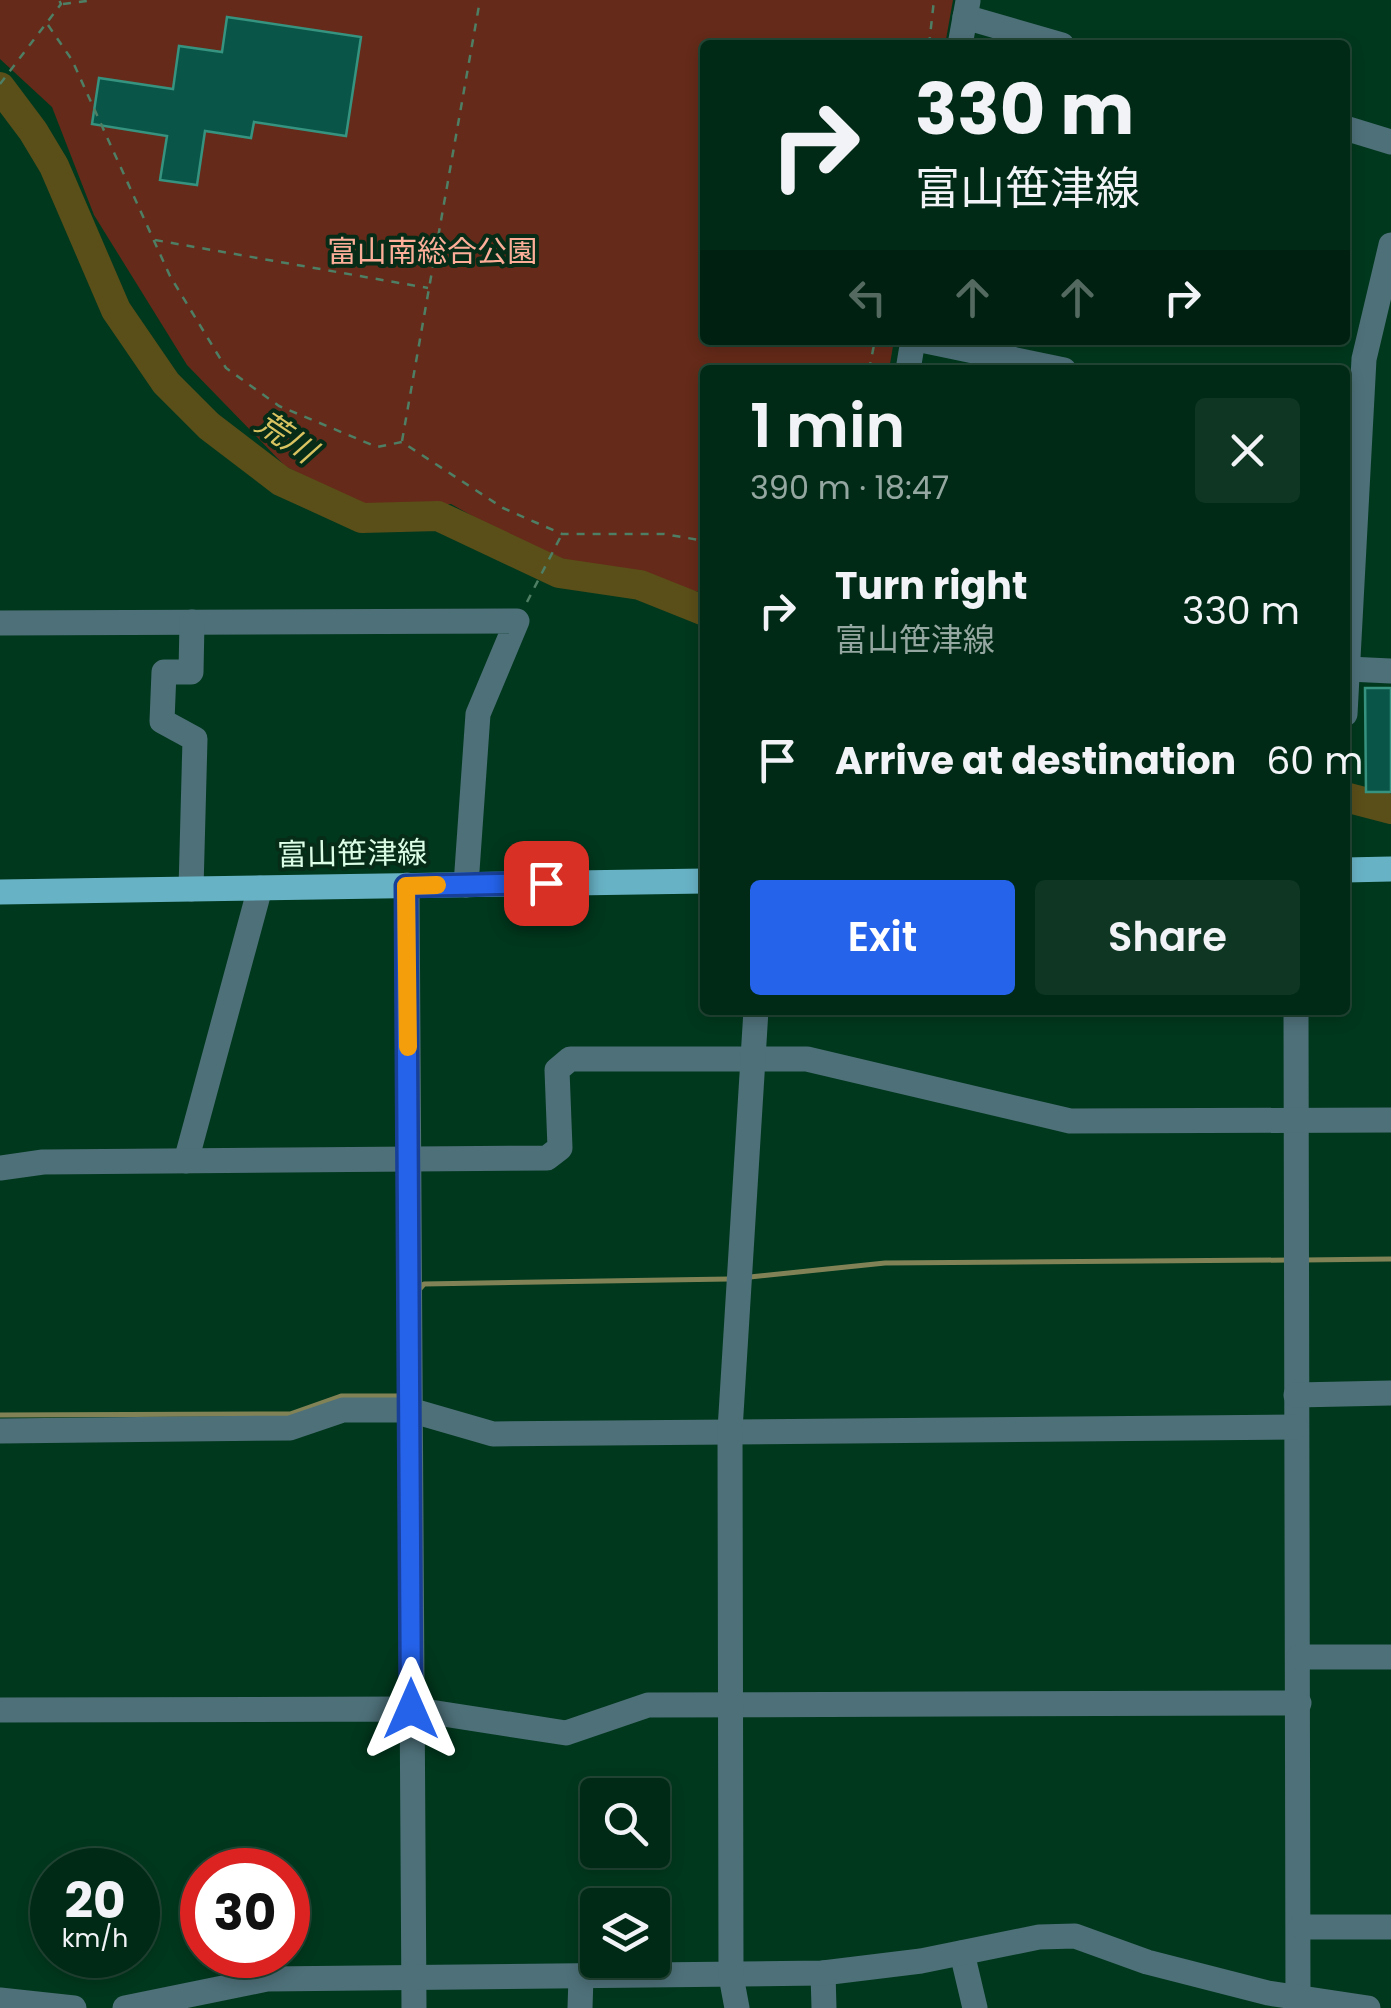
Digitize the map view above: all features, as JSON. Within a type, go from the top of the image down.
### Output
[{"type":"main road","points":[[1350,870],[1391,869]]},
{"type":"main road","name":"富山笹津線","points":[[0,892],[700,881]]},
{"type":"street","points":[[961,40],[967,8],[1049,40]]},
{"type":"street","points":[[1350,130],[1391,142]]},
{"type":"street","points":[[1350,508],[1352,430],[1364,359],[1390,256]]},
{"type":"street","points":[[945,345],[1040,365]]},
{"type":"street","points":[[0,623],[518,621],[478,714],[466,884]]},
{"type":"street","points":[[191,890],[195,740],[162,721],[164,672],[190,672],[192,622]]},
{"type":"street","points":[[1350,669],[1391,671]]},
{"type":"street","points":[[406,886],[414,2008]]},
{"type":"street","points":[[186,1161],[260,888]]},
{"type":"street","points":[[737,2008],[731,1976],[730,1430],[756,1015]]},
{"type":"street","points":[[1296,1015],[1298,2002]]},
{"type":"street","points":[[0,1168],[43,1162],[547,1158],[560,1148],[558,1070],[570,1059],[807,1059],[1070,1121],[1391,1120]]},
{"type":"street","points":[[1296,1394],[1391,1393]]},
{"type":"street","points":[[0,1431],[290,1428],[343,1410],[410,1400],[493,1434],[1296,1427]]},
{"type":"street","points":[[1299,1657],[1391,1657]]},
{"type":"street","points":[[0,1710],[411,1709],[566,1733],[648,1705],[1299,1703]]},
{"type":"street","points":[[1300,1927],[1391,1927]]},
{"type":"street","points":[[670,1976],[823,1973],[962,1953],[1039,1937],[1075,1936],[1148,1962],[1298,2002],[1368,2008]]},
{"type":"street","points":[[962,1953],[976,2008]]},
{"type":"street","points":[[823,1973],[824,2008]]},
{"type":"street","points":[[125,2008],[267,1979],[580,1977]]},
{"type":"street","points":[[580,1978],[580,2008]]},
{"type":"street","points":[[0,2000],[74,2008]]},
{"type":"path","points":[[0,84],[48,25],[60,2],[94,0]]},
{"type":"path","points":[[402,442],[480,0]]},
{"type":"path","points":[[929,40],[934,0]]},
{"type":"path","points":[[48,25],[72,60],[170,276],[226,368],[279,406],[377,448],[402,442],[504,508],[562,534],[664,534],[700,540]]},
{"type":"path","points":[[154,240],[428,288]]},
{"type":"path","points":[[518,621],[562,534]]},
{"type":"green space","name":"富山南総合公園","points":[[0,0],[953,0],[946,40],[700,40],[700,345],[893,345],[890,365],[700,365],[700,592],[563,567],[451,504],[373,512],[285,466],[187,365],[94,215],[52,107],[0,59]]},
{"type":"building","points":[[227,17],[361,37],[346,136],[254,122],[251,138],[205,131],[197,185],[160,180],[167,136],[92,124],[99,78],[173,89],[179,46],[222,52]]},
{"type":"building","points":[[1365,688],[1391,688],[1391,792],[1366,792]]},
{"type":"waterway","name":"荒川","points":[[0,87],[54,166],[116,310],[166,383],[209,426],[281,481],[362,518],[438,516],[559,573],[640,585],[700,609]]},
{"type":"waterway","name":"荒川","points":[[1350,798],[1391,809]]},
{"type":"waterway","points":[[1304,1260],[1391,1259]]},
{"type":"waterway","points":[[750,1277],[885,1263],[1288,1260]]},
{"type":"waterway","points":[[418,1291],[424,1284],[729,1279]]},
{"type":"waterway","points":[[0,1415],[290,1414],[341,1396],[404,1396]]},
{"type":"slow traffic","points":[[408,1047],[406,886],[437,885]]},
{"type":"route","points":[[411,1709],[406,886],[546,883]]}]
